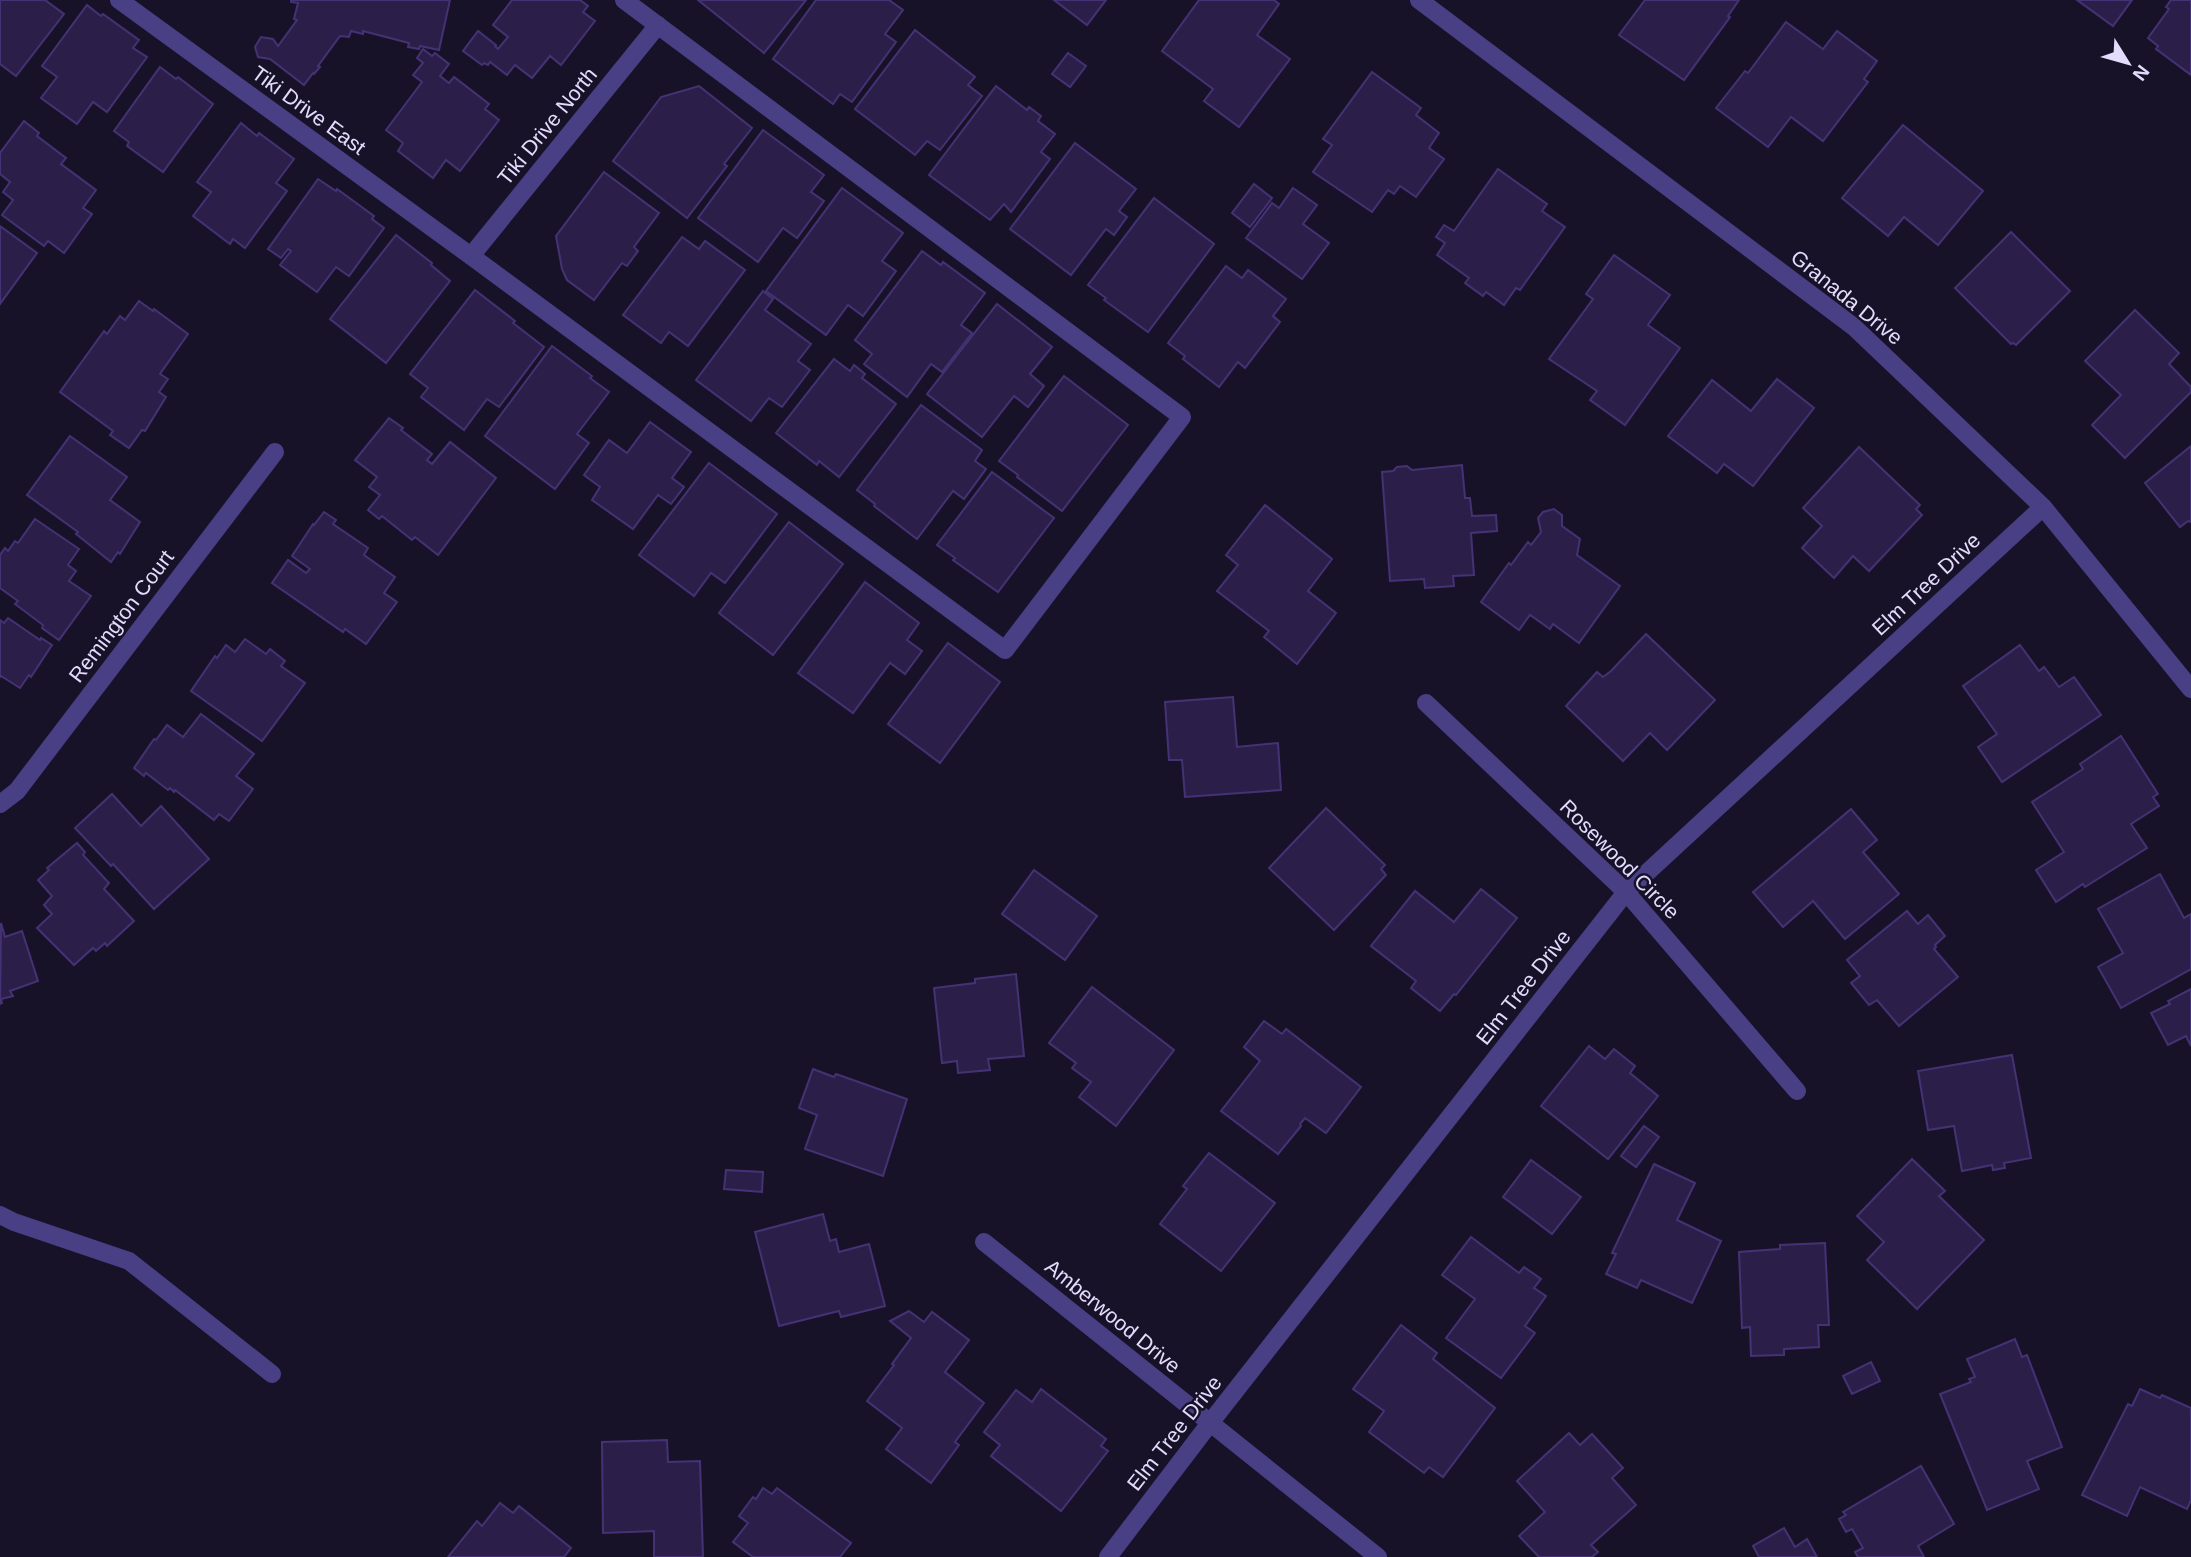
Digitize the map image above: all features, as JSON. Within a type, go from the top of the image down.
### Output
[{"type":"street","name":"Tiki Drive East","points":[[119,0],[1004,650],[1181,417],[658,25]]},
{"type":"street","points":[[624,0],[658,25]]},
{"type":"street","name":"Granada Drive","points":[[1419,0],[1854,327],[2043,507],[2191,689]]},
{"type":"street","name":"Tiki Drive North","points":[[471,256],[658,25]]},
{"type":"street","name":"Remington Court","points":[[0,804],[16,791],[275,452]]},
{"type":"street","name":"Elm Tree Drive","points":[[1108,1557],[1626,892],[2043,507]]},
{"type":"street","name":"Rosewood Circle","points":[[1426,702],[1626,892],[1797,1091]]},
{"type":"street","points":[[0,1215],[13,1222],[129,1261],[272,1374]]},
{"type":"street","name":"Amberwood Drive","points":[[984,1242],[1378,1557]]},
{"type":"building","points":[[0,0],[45,0],[64,14],[16,76],[0,64]]},
{"type":"building","points":[[291,0],[450,0],[439,50],[420,46],[419,49],[408,47],[409,43],[363,31],[363,34],[351,31],[349,37],[340,36],[318,66],[320,67],[304,85],[270,59],[258,57],[255,47],[261,37],[273,39],[278,46],[297,20],[294,19],[298,3]]},
{"type":"building","points":[[512,0],[580,0],[588,6],[583,12],[595,21],[561,65],[550,56],[532,78],[515,65],[507,75],[490,62],[488,65],[482,65],[463,51],[478,31],[498,49],[508,37],[493,25]]},
{"type":"building","points":[[698,0],[806,0],[764,53]]},
{"type":"building","points":[[816,0],[889,0],[903,10],[885,34],[896,42],[852,102],[840,94],[833,104],[773,59]]},
{"type":"building","points":[[1054,0],[1106,0],[1087,25]]},
{"type":"building","points":[[1199,0],[1274,0],[1279,4],[1257,35],[1290,59],[1239,127],[1204,101],[1213,89],[1162,51]]},
{"type":"building","points":[[1645,0],[1739,0],[1728,16],[1730,17],[1684,80],[1619,35]]},
{"type":"building","points":[[2077,0],[2132,0],[2113,26]]},
{"type":"building","points":[[2171,0],[2191,0],[2191,75],[2156,49],[2158,46],[2148,38],[2169,9],[2166,7]]},
{"type":"building","points":[[87,5],[139,40],[133,48],[147,57],[107,112],[93,102],[77,124],[41,98],[57,77],[42,66]]},
{"type":"building","points":[[1786,22],[1823,49],[1837,31],[1877,61],[1864,79],[1868,82],[1823,141],[1791,117],[1768,147],[1716,108],[1745,71],[1748,73]]},
{"type":"building","points":[[915,30],[975,77],[968,85],[982,96],[940,150],[927,141],[915,155],[855,109]]},
{"type":"building","points":[[423,49],[432,56],[435,53],[449,64],[440,76],[449,83],[454,77],[489,104],[485,109],[499,120],[460,171],[446,160],[433,178],[398,151],[403,143],[386,130],[422,82],[413,75],[423,63],[417,58]]},
{"type":"building","points":[[1068,53],[1086,66],[1070,87],[1052,74]]},
{"type":"building","points":[[160,67],[176,79],[178,77],[213,104],[163,172],[127,146],[129,142],[114,131]]},
{"type":"building","points":[[1372,72],[1421,108],[1416,115],[1439,133],[1429,148],[1444,159],[1416,197],[1400,186],[1394,194],[1388,190],[1372,212],[1313,172],[1332,145],[1323,139]]},
{"type":"building","points":[[699,86],[752,128],[687,218],[613,161],[661,97]]},
{"type":"building","points":[[996,86],[1027,110],[1029,107],[1041,116],[1038,121],[1055,134],[1041,152],[1050,159],[1011,212],[1004,204],[990,220],[929,175]]},
{"type":"building","points":[[24,121],[39,133],[37,136],[66,158],[61,164],[96,190],[83,208],[92,214],[64,253],[48,241],[44,246],[2,215],[13,200],[3,192],[10,182],[0,174],[0,153]]},
{"type":"building","points":[[241,123],[294,159],[276,183],[287,191],[245,248],[233,239],[230,244],[193,216],[211,192],[197,182]]},
{"type":"building","points":[[1903,125],[1983,191],[1938,245],[1904,217],[1888,236],[1842,198]]},
{"type":"building","points":[[763,130],[824,175],[811,192],[824,201],[797,238],[783,228],[758,262],[698,218]]},
{"type":"building","points":[[1075,143],[1136,189],[1119,211],[1127,217],[1114,235],[1106,229],[1071,275],[1010,229]]},
{"type":"building","points":[[1498,169],[1547,204],[1542,211],[1565,227],[1520,290],[1516,288],[1504,305],[1486,292],[1483,296],[1465,283],[1469,278],[1437,255],[1445,243],[1436,237],[1444,225],[1454,231]]},
{"type":"building","points":[[604,172],[659,213],[634,247],[638,251],[627,266],[622,263],[594,300],[567,280],[562,269],[556,236]]},
{"type":"building","points":[[318,179],[336,191],[337,189],[374,216],[372,219],[384,228],[349,276],[336,267],[317,292],[280,265],[291,251],[288,249],[281,258],[268,249]]},
{"type":"building","points":[[1254,184],[1272,198],[1250,227],[1232,213]]},
{"type":"building","points":[[842,188],[903,233],[882,261],[896,271],[863,316],[848,305],[826,335],[766,291]]},
{"type":"building","points":[[1293,188],[1317,205],[1303,224],[1329,243],[1302,279],[1246,238],[1272,203],[1279,208]]},
{"type":"building","points":[[1154,198],[1214,244],[1148,332],[1088,285]]},
{"type":"building","points":[[0,226],[37,253],[0,304]]},
{"type":"building","points":[[2011,232],[2070,291],[2016,345],[2011,344],[1955,288]]},
{"type":"building","points":[[396,235],[450,281],[386,363],[330,319]]},
{"type":"building","points":[[682,237],[699,249],[705,241],[745,270],[688,346],[669,332],[661,343],[623,315]]},
{"type":"building","points":[[922,251],[941,265],[943,262],[985,293],[961,325],[972,333],[942,372],[931,364],[907,397],[864,364],[872,354],[855,340]]},
{"type":"building","points":[[1614,255],[1670,295],[1648,325],[1680,348],[1625,425],[1590,400],[1597,391],[1549,359],[1593,299],[1586,294]]},
{"type":"building","points":[[1226,266],[1242,278],[1248,270],[1286,299],[1273,316],[1280,322],[1245,368],[1238,362],[1219,387],[1183,359],[1185,356],[1168,343]]},
{"type":"building","points":[[475,290],[544,347],[499,407],[487,399],[464,430],[421,397],[428,388],[410,374]]},
{"type":"building","points":[[763,291],[773,299],[765,310],[811,344],[798,361],[810,370],[782,407],[769,398],[751,421],[696,380]]},
{"type":"building","points":[[139,301],[188,334],[160,374],[168,379],[159,392],[166,397],[145,431],[142,430],[129,448],[110,435],[113,431],[60,392],[104,331],[107,334],[120,316],[125,320]]},
{"type":"building","points":[[997,304],[1052,347],[1030,374],[1044,386],[1028,407],[1014,396],[982,437],[927,394]]},
{"type":"building","points":[[2135,310],[2179,353],[2169,364],[2191,387],[2191,392],[2125,458],[2092,425],[2121,395],[2085,361]]},
{"type":"building","points":[[552,346],[609,392],[577,434],[589,443],[555,489],[485,436]]},
{"type":"building","points":[[834,359],[850,371],[854,365],[865,374],[862,378],[896,404],[839,477],[819,461],[817,465],[776,433]]},
{"type":"building","points":[[1064,376],[1128,425],[1062,511],[999,461]]},
{"type":"building","points":[[1777,379],[1814,408],[1753,486],[1724,464],[1717,473],[1668,436],[1712,380],[1751,411]]},
{"type":"building","points":[[921,405],[982,450],[975,461],[986,469],[964,499],[953,491],[917,539],[857,490]]},
{"type":"building","points":[[389,418],[432,454],[427,460],[432,464],[450,442],[496,478],[438,555],[415,537],[412,540],[382,516],[379,519],[368,510],[380,495],[369,487],[377,477],[355,460]]},
{"type":"building","points":[[650,422],[691,452],[672,478],[684,487],[671,504],[658,495],[633,529],[592,500],[600,487],[584,475],[609,440],[627,453]]},
{"type":"building","points":[[70,436],[127,477],[110,500],[140,522],[120,554],[118,552],[111,562],[76,534],[78,532],[27,495]]},
{"type":"building","points":[[2191,446],[2191,522],[2188,521],[2180,527],[2145,483]]},
{"type":"building","points":[[1859,447],[1920,505],[1916,509],[1922,515],[1869,571],[1853,556],[1834,578],[1802,548],[1822,526],[1803,508]]},
{"type":"building","points":[[709,463],[777,514],[725,583],[711,573],[694,596],[639,555]]},
{"type":"building","points":[[1462,465],[1465,498],[1470,498],[1472,516],[1496,515],[1497,531],[1471,533],[1474,575],[1453,576],[1454,586],[1425,588],[1424,579],[1390,581],[1382,472],[1407,466],[1412,470]]},
{"type":"building","points":[[992,472],[1054,518],[998,592],[953,560],[955,558],[937,545]]},
{"type":"building","points":[[1265,505],[1332,559],[1308,591],[1336,613],[1297,664],[1264,637],[1269,631],[1217,591],[1238,565],[1226,555]]},
{"type":"building","points":[[1554,509],[1562,515],[1562,526],[1580,539],[1577,555],[1620,586],[1579,643],[1553,624],[1550,629],[1530,615],[1519,630],[1481,602],[1509,563],[1511,565],[1528,542],[1531,545],[1541,532],[1538,518],[1543,512]]},
{"type":"building","points":[[324,512],[336,520],[333,524],[368,548],[364,555],[395,577],[384,593],[397,602],[366,644],[345,629],[343,632],[272,583],[288,560],[306,573],[310,569],[292,556]]},
{"type":"building","points":[[35,519],[79,549],[68,565],[76,571],[69,581],[91,596],[59,640],[42,628],[43,625],[15,604],[18,601],[0,588],[0,555],[5,548],[8,551],[15,541],[18,543]]},
{"type":"building","points":[[789,522],[843,564],[773,655],[719,613]]},
{"type":"building","points":[[865,582],[919,623],[907,640],[922,651],[905,674],[890,663],[853,713],[798,673]]},
{"type":"building","points":[[8,618],[52,645],[31,677],[29,675],[20,688],[0,677],[0,620],[4,623]]},
{"type":"building","points":[[1646,634],[1715,700],[1667,750],[1650,733],[1623,761],[1566,706],[1597,672],[1603,677],[1611,671]]},
{"type":"building","points":[[245,639],[266,654],[270,649],[285,661],[281,666],[305,683],[262,741],[191,691],[226,645],[235,652]]},
{"type":"building","points":[[948,643],[1000,682],[940,763],[888,724]]},
{"type":"building","points":[[2020,645],[2039,671],[2044,667],[2059,687],[2074,677],[2101,715],[2002,782],[1978,747],[1997,734],[1963,686]]},
{"type":"building","points":[[1233,697],[1237,747],[1278,743],[1281,790],[1185,797],[1182,760],[1169,760],[1165,702]]},
{"type":"building","points":[[201,714],[254,754],[236,776],[253,789],[229,821],[219,814],[214,820],[175,790],[168,790],[146,773],[144,776],[134,768],[167,725],[183,737]]},
{"type":"building","points":[[2121,736],[2158,794],[2153,797],[2159,806],[2131,824],[2147,848],[2056,902],[2036,870],[2064,852],[2032,802],[2083,769],[2080,764]]},
{"type":"building","points":[[112,794],[141,826],[161,806],[209,859],[154,909],[75,828]]},
{"type":"building","points":[[1326,808],[1385,865],[1381,869],[1386,875],[1334,930],[1269,868]]},
{"type":"building","points":[[1851,809],[1877,840],[1863,852],[1899,894],[1845,939],[1813,901],[1783,927],[1753,892]]},
{"type":"building","points":[[77,843],[85,852],[83,855],[109,883],[104,889],[134,921],[107,946],[105,943],[96,951],[93,948],[74,965],[37,928],[52,914],[44,905],[52,896],[38,880],[49,870],[47,868]]},
{"type":"building","points":[[1034,870],[1097,916],[1065,960],[1002,914]]},
{"type":"building","points":[[2160,874],[2184,918],[2191,914],[2191,969],[2121,1008],[2098,967],[2123,953],[2098,909]]},
{"type":"building","points":[[1481,889],[1517,918],[1456,995],[1454,994],[1440,1011],[1411,988],[1416,981],[1371,946],[1415,891],[1454,922]]},
{"type":"building","points":[[1907,911],[1918,924],[1928,915],[1945,936],[1934,949],[1958,977],[1899,1026],[1877,1000],[1869,1005],[1851,983],[1860,976],[1847,960]]},
{"type":"building","points":[[1,923],[5,937],[22,931],[38,981],[10,991],[13,996],[1,999],[0,1004]]},
{"type":"building","points":[[1016,974],[1024,1056],[988,1059],[990,1070],[958,1073],[957,1061],[942,1063],[934,988]]},
{"type":"building","points":[[1092,987],[1174,1050],[1116,1126],[1079,1097],[1091,1082],[1072,1068],[1076,1063],[1049,1043]]},
{"type":"building","points":[[2191,989],[2191,1046],[2186,1036],[2168,1045],[2151,1013]]},
{"type":"building","points":[[1264,1021],[1282,1034],[1286,1029],[1361,1087],[1326,1133],[1305,1118],[1278,1154],[1221,1111],[1260,1061],[1244,1047]]},
{"type":"building","points":[[1589,1046],[1605,1059],[1614,1049],[1635,1066],[1630,1073],[1658,1096],[1608,1159],[1541,1106]]},
{"type":"building","points":[[2012,1055],[2031,1158],[2004,1163],[2005,1168],[1993,1170],[1992,1165],[1962,1171],[1954,1126],[1928,1130],[1918,1071]]},
{"type":"building","points":[[813,1069],[834,1077],[836,1074],[907,1099],[883,1176],[805,1149],[817,1115],[799,1108]]},
{"type":"building","points":[[1644,1126],[1659,1137],[1636,1167],[1621,1156]]},
{"type":"building","points":[[1209,1153],[1275,1203],[1221,1271],[1160,1224],[1187,1189],[1183,1186]]},
{"type":"building","points":[[1912,1159],[1945,1191],[1939,1196],[1984,1240],[1917,1309],[1867,1260],[1884,1242],[1857,1216]]},
{"type":"building","points":[[1531,1160],[1581,1197],[1552,1234],[1503,1197]]},
{"type":"building","points":[[1654,1164],[1695,1183],[1677,1220],[1721,1241],[1692,1303],[1641,1280],[1637,1288],[1606,1274],[1616,1254],[1612,1253]]},
{"type":"building","points":[[726,1170],[763,1172],[762,1192],[724,1189]]},
{"type":"building","points":[[823,1214],[830,1241],[836,1239],[839,1252],[869,1244],[885,1306],[841,1317],[839,1311],[779,1326],[755,1232]]},
{"type":"building","points":[[1471,1237],[1519,1273],[1524,1267],[1541,1279],[1534,1288],[1546,1296],[1525,1326],[1535,1333],[1501,1378],[1446,1338],[1475,1299],[1442,1275]]},
{"type":"building","points":[[1825,1243],[1829,1325],[1818,1325],[1819,1347],[1784,1349],[1784,1355],[1751,1356],[1750,1327],[1742,1328],[1739,1252],[1780,1249],[1780,1245]]},
{"type":"building","points":[[909,1311],[924,1322],[932,1312],[969,1340],[945,1372],[984,1403],[955,1442],[959,1445],[931,1483],[886,1449],[902,1428],[867,1401],[911,1338],[890,1321]]},
{"type":"building","points":[[1401,1325],[1437,1353],[1433,1359],[1495,1408],[1443,1477],[1429,1467],[1424,1473],[1369,1432],[1384,1411],[1353,1389]]},
{"type":"building","points":[[2015,1339],[2022,1357],[2027,1355],[2062,1447],[2027,1461],[2039,1489],[1987,1510],[1940,1394],[1971,1382],[1969,1379],[1975,1377],[1967,1359]]},
{"type":"building","points":[[1871,1362],[1880,1381],[1852,1394],[1843,1376]]},
{"type":"building","points":[[1041,1389],[1106,1439],[1101,1446],[1108,1451],[1061,1511],[991,1456],[1000,1445],[984,1432],[1016,1390],[1032,1402]]},
{"type":"building","points":[[2140,1389],[2191,1408],[2191,1500],[2187,1509],[2140,1487],[2127,1516],[2082,1495],[2128,1404],[2132,1406]]},
{"type":"building","points":[[1569,1433],[1580,1445],[1592,1434],[1623,1468],[1612,1478],[1636,1505],[1591,1545],[1598,1552],[1592,1557],[1539,1557],[1519,1536],[1545,1512],[1517,1481]]},
{"type":"building","points":[[667,1440],[668,1462],[700,1461],[703,1557],[654,1557],[654,1531],[603,1533],[602,1442]]},
{"type":"building","points":[[1921,1466],[1954,1524],[1918,1546],[1924,1557],[1858,1557],[1855,1552],[1863,1548],[1852,1529],[1846,1532],[1839,1519],[1846,1515],[1843,1512]]},
{"type":"building","points":[[763,1488],[772,1494],[777,1488],[851,1543],[840,1557],[753,1557],[733,1542],[748,1523],[739,1516]]},
{"type":"building","points":[[500,1503],[513,1513],[519,1506],[571,1548],[564,1557],[448,1557],[477,1521],[482,1526]]},
{"type":"building","points":[[1784,1528],[1795,1547],[1807,1539],[1817,1557],[1759,1557],[1753,1546]]}]
